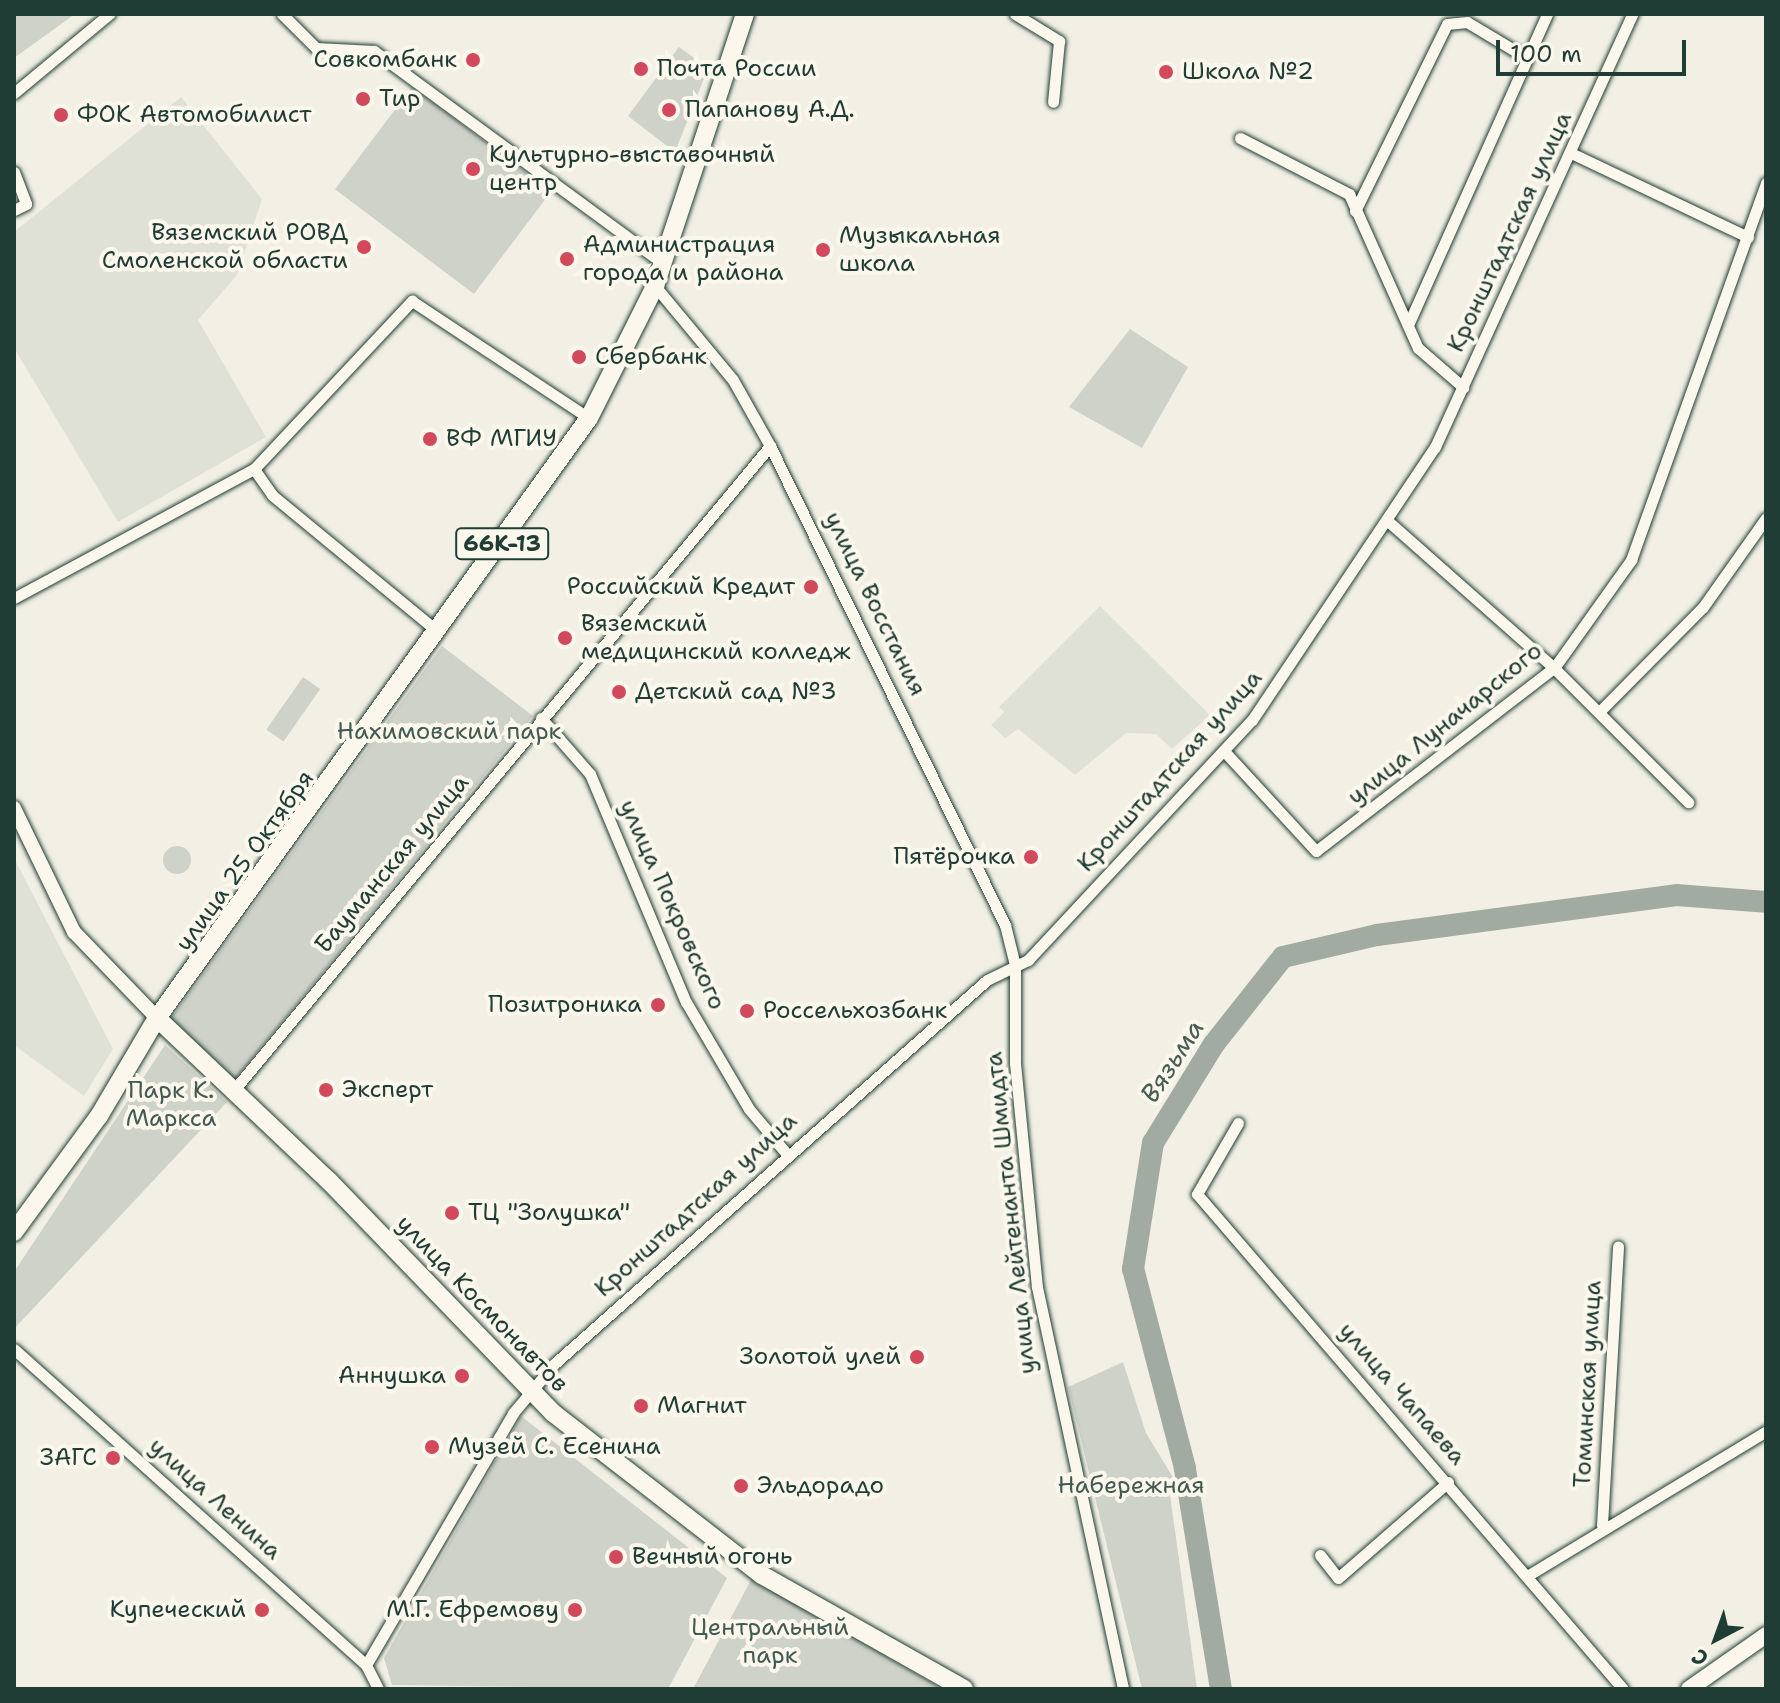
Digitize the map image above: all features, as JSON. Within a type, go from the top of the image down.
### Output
[{"type":"main road","name":"улица 25 Октября","points":[[14,1232],[99,1116],[157,1018],[441,634],[589,418],[655,286],[745,14]]},
{"type":"main road","name":"улица Космонавтов","points":[[157,1018],[234,1090],[528,1391],[762,1575],[964,1689]]},
{"type":"main road","points":[[1689,1689],[1766,1635]]},
{"type":"street","points":[[14,93],[109,14]]},
{"type":"street","points":[[282,14],[316,48],[374,51],[661,262]]},
{"type":"street","points":[[1015,14],[1059,41],[1053,102]]},
{"type":"street","points":[[1408,325],[1547,14]]},
{"type":"street","name":"Кронштадтская улица","points":[[366,1665],[528,1391],[786,1153],[987,980],[1028,960],[1224,751],[1389,522],[1463,387],[1632,14]]},
{"type":"street","points":[[1355,211],[1447,24],[1467,22],[1527,58]]},
{"type":"street","points":[[1240,138],[1349,194],[1418,348],[1463,387]]},
{"type":"street","points":[[1571,153],[1748,237]]},
{"type":"street","points":[[14,172],[26,204],[14,210]]},
{"type":"street","name":"улица Луначарского","points":[[1224,751],[1316,851],[1554,668],[1631,560],[1766,182]]},
{"type":"street","name":"улица Восстания","points":[[655,286],[733,380],[770,446],[949,805],[1005,925],[1015,965]]},
{"type":"street","points":[[14,598],[254,469],[412,301],[589,418]]},
{"type":"street","name":"Бауманская улица","points":[[234,1090],[770,446]]},
{"type":"street","points":[[254,469],[272,495],[441,634]]},
{"type":"street","points":[[1599,712],[1703,607],[1766,518]]},
{"type":"street","points":[[1389,522],[1554,668],[1688,802]]},
{"type":"street","name":"улица Покровского","points":[[541,718],[590,774],[691,1010],[749,1109],[786,1153]]},
{"type":"street","points":[[14,808],[74,932],[157,1018]]},
{"type":"street","name":"улица Лейтенанта Шмидта","points":[[1015,965],[1015,1063],[1037,1287],[1123,1689]]},
{"type":"street","name":"улица Чапаева","points":[[1238,1123],[1197,1194],[1623,1689]]},
{"type":"street","name":"Томинская улица","points":[[1602,1525],[1618,1246]]},
{"type":"street","name":"улица Ленина","points":[[14,1349],[366,1665],[378,1689]]},
{"type":"street","points":[[1527,1576],[1602,1525],[1766,1431]]},
{"type":"street","points":[[1320,1555],[1338,1578],[1448,1482]]},
{"type":"shaded area","points":[[181,97],[262,199],[237,275],[198,320],[266,437],[118,522],[14,348],[14,232]]},
{"type":"shaded area","points":[[1100,606],[1210,715],[1172,749],[1156,734],[1126,733],[1075,775],[1018,729],[1005,738],[991,725],[1004,712],[999,707]]},
{"type":"shaded area","points":[[14,858],[113,1049],[84,1096],[14,1045]]},
{"type":"green space","points":[[14,14],[75,14],[14,58]]},
{"type":"green space","points":[[679,47],[708,68],[675,152],[628,116]]},
{"type":"green space","points":[[412,87],[551,192],[474,294],[335,189]]},
{"type":"green space","points":[[1130,329],[1188,367],[1142,448],[1069,407]]},
{"type":"green space","name":"Нахимовский парк","points":[[442,646],[533,716],[234,1080],[170,1020]]},
{"type":"green space","points":[[303,677],[320,689],[283,741],[266,729]]},
{"type":"green space","points":[[177,846],[187,850],[191,860],[187,870],[177,874],[167,870],[163,860],[167,850]]},
{"type":"green space","name":"Парк К. Маркса","points":[[165,1045],[227,1102],[14,1329],[14,1272]]},
{"type":"green space","name":"Набережная","points":[[1123,1362],[1146,1433],[1174,1479],[1170,1495],[1197,1689],[1142,1689],[1068,1387]]},
{"type":"green space","points":[[521,1416],[727,1578],[668,1689],[392,1685],[384,1658]]},
{"type":"green space","name":"Центральный парк","points":[[752,1578],[942,1689],[693,1689]]},
{"type":"waterway","name":"Вязьма","points":[[1221,1689],[1185,1468],[1133,1269],[1153,1143],[1214,1044],[1283,957],[1377,935],[1676,895],[1766,902]]},
{"type":"place","name":"Совкомбанк","points":[[473,60]]},
{"type":"place","name":"Почта России","points":[[641,69]]},
{"type":"place","name":"Школа №2","points":[[1166,72]]},
{"type":"place","name":"Тир","points":[[363,99]]},
{"type":"place","name":"Папанову А.Д.","points":[[669,110]]},
{"type":"place","name":"ФОК Автомобилист","points":[[61,115]]},
{"type":"place","name":"Культурно-выставочный центр","points":[[473,169]]},
{"type":"place","name":"Вяземский РОВД Смоленской области","points":[[364,247]]},
{"type":"place","name":"Музыкальная школа","points":[[823,250]]},
{"type":"place","name":"Администрация города и района","points":[[567,259]]},
{"type":"place","name":"Сбербанк","points":[[579,357]]},
{"type":"place","name":"ВФ МГИУ","points":[[430,439]]},
{"type":"place","name":"Российский Кредит","points":[[811,587]]},
{"type":"place","name":"Вяземский медицинский колледж","points":[[565,638]]},
{"type":"place","name":"Детский сад №3","points":[[619,692]]},
{"type":"place","name":"Пятёрочка","points":[[1031,857]]},
{"type":"place","name":"Позитроника","points":[[658,1005]]},
{"type":"place","name":"Россельхозбанк","points":[[747,1011]]},
{"type":"place","name":"Эксперт","points":[[326,1090]]},
{"type":"place","name":"ТЦ \"Золушка\"","points":[[452,1213]]},
{"type":"place","name":"Золотой улей","points":[[917,1357]]},
{"type":"place","name":"Аннушка","points":[[462,1376]]},
{"type":"place","name":"Магнит","points":[[641,1406]]},
{"type":"place","name":"Музей С. Есенина","points":[[432,1447]]},
{"type":"place","name":"ЗАГС","points":[[113,1458]]},
{"type":"place","name":"Эльдорадо","points":[[741,1486]]},
{"type":"place","name":"Вечный огонь","points":[[616,1557]]},
{"type":"place","name":"Купеческий","points":[[262,1610]]},
{"type":"place","name":"М.Г. Ефремову","points":[[575,1610]]}]
